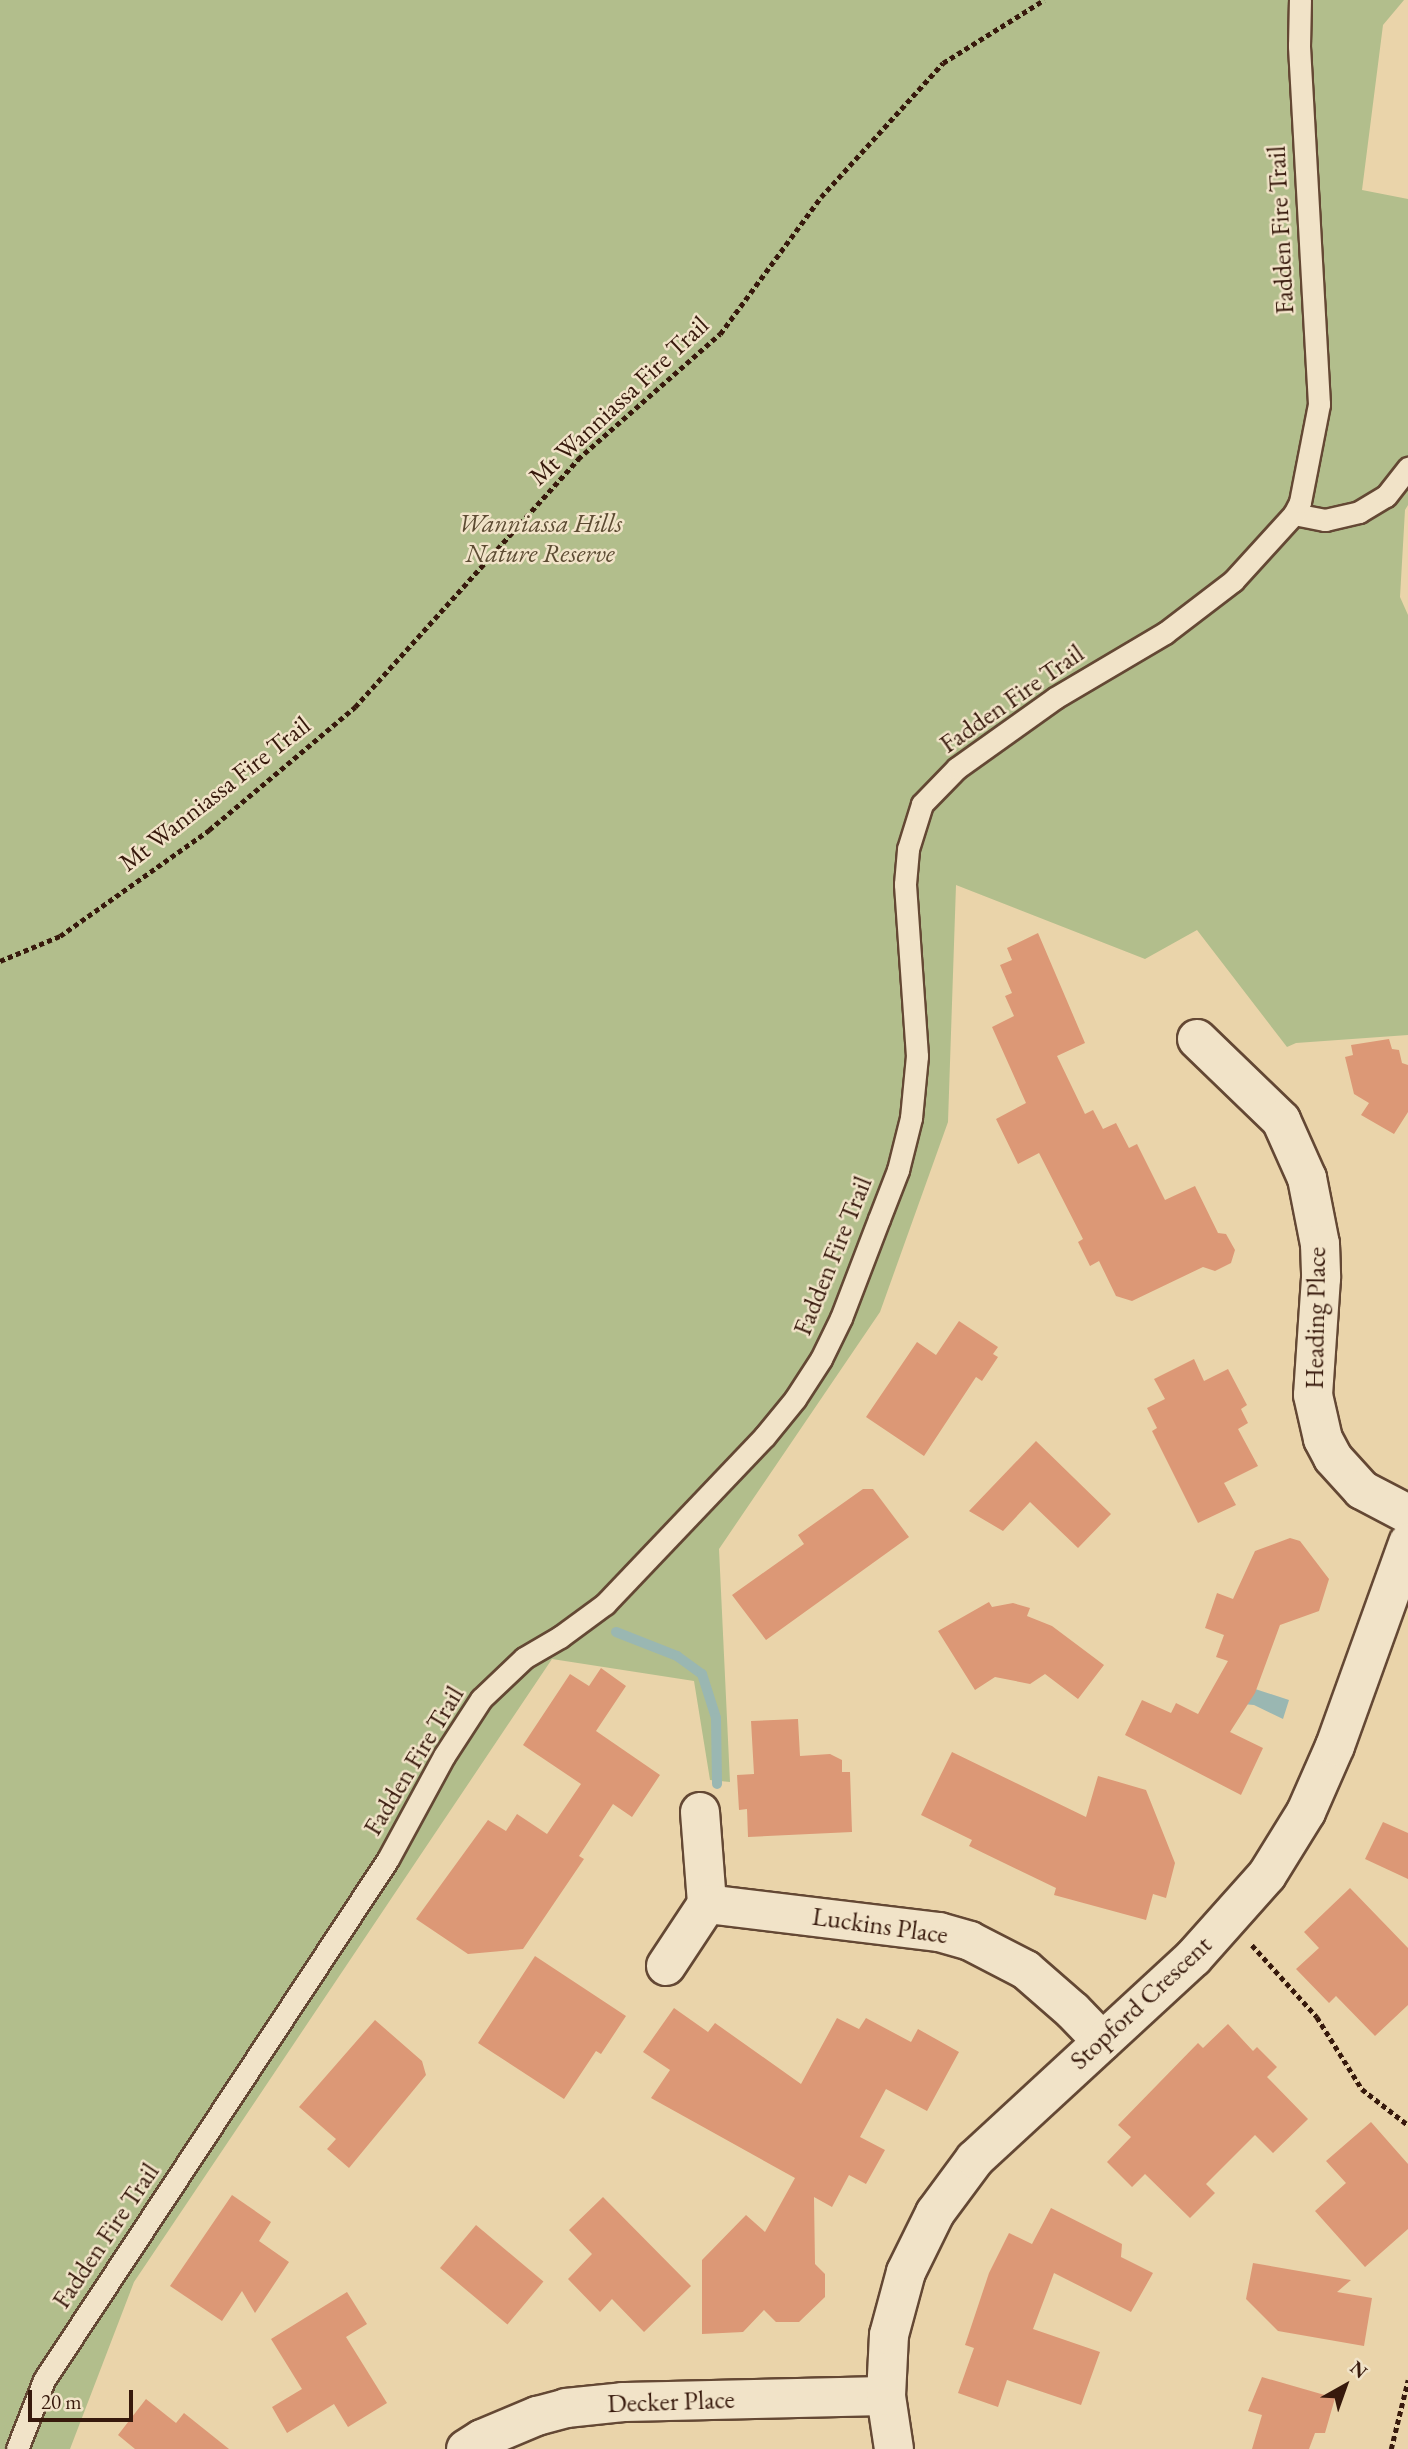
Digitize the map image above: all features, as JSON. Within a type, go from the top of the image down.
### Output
[{"type":"street","name":"Heading Place","points":[[1196,1039],[1281,1120],[1307,1178],[1320,1244],[1321,1278],[1313,1395],[1323,1439],[1334,1458],[1362,1490],[1408,1514]]},
{"type":"street","name":"Stopford Crescent","points":[[894,2449],[886,2396],[889,2335],[906,2272],[935,2213],[975,2159],[1193,1958],[1267,1875],[1306,1812],[1335,1746],[1408,1543]]},
{"type":"street","points":[[666,1966],[707,1904],[700,1812]]},
{"type":"street","name":"Luckins Place","points":[[707,1904],[939,1931],[970,1941],[1026,1970],[1073,2011],[1102,2042]]},
{"type":"street","name":"Decker Place","points":[[466,2449],[482,2439],[537,2416],[566,2408],[623,2402],[886,2396]]},
{"type":"lane","name":"Fadden Fire Trail","points":[[17,2449],[44,2380],[388,1859],[444,1756],[481,1699],[524,1658],[560,1637],[605,1604],[764,1437],[821,1359],[841,1318],[898,1170],[911,1118],[917,1056],[905,884],[908,849],[922,804],[957,768],[1044,706],[1165,633],[1233,582],[1293,514],[1300,502],[1319,404],[1301,87],[1298,12],[1300,0]]},
{"type":"lane","points":[[1293,514],[1325,520],[1359,512],[1385,496],[1408,468]]},
{"type":"path","name":"Mt Wanniassa Fire Trail","points":[[0,961],[60,936],[209,830],[355,707],[578,459],[720,334],[821,197],[943,63],[1044,0]]},
{"type":"path","points":[[1221,1927],[1244,1937],[1290,1984],[1317,2017],[1362,2090],[1408,2125]]},
{"type":"path","points":[[1391,2449],[1408,2380]]},
{"type":"green space","name":"Wanniassa Hills Nature Reserve","points":[[0,0],[1404,0],[1383,25],[1362,190],[1408,199],[1408,505],[1405,510],[1400,597],[1408,615],[1408,1035],[1296,1043],[1287,1047],[1197,930],[1145,959],[956,885],[948,1122],[880,1312],[719,1549],[730,1782],[710,1780],[694,1681],[552,1659],[134,2282],[70,2449],[0,2449]]},
{"type":"water","points":[[1249,1687],[1289,1700],[1283,1719],[1254,1705],[1243,1704]]},
{"type":"building","points":[[1038,933],[1085,1043],[1057,1056],[1085,1114],[1093,1110],[1103,1129],[1116,1123],[1129,1148],[1137,1144],[1165,1200],[1195,1186],[1218,1233],[1226,1234],[1235,1250],[1231,1263],[1215,1271],[1203,1267],[1132,1301],[1116,1296],[1099,1261],[1090,1266],[1078,1242],[1083,1239],[1039,1153],[1018,1164],[996,1119],[1026,1103],[992,1027],[1014,1016],[1005,996],[1012,993],[1000,965],[1012,960],[1007,948]]},
{"type":"building","points":[[1389,1039],[1392,1049],[1399,1050],[1402,1063],[1408,1065],[1408,1112],[1394,1134],[1361,1115],[1369,1103],[1354,1094],[1345,1057],[1353,1055],[1351,1045]]},
{"type":"building","points":[[959,1321],[998,1347],[993,1354],[998,1357],[982,1381],[976,1377],[924,1456],[866,1417],[917,1342],[936,1355]]},
{"type":"building","points":[[1194,1359],[1204,1381],[1228,1369],[1247,1405],[1241,1409],[1248,1423],[1238,1429],[1258,1466],[1224,1483],[1236,1505],[1198,1523],[1152,1431],[1157,1428],[1147,1408],[1165,1399],[1154,1379]]},
{"type":"building","points":[[1036,1441],[1111,1514],[1078,1548],[1030,1502],[1003,1531],[969,1511]]},
{"type":"building","points":[[863,1489],[873,1489],[909,1537],[766,1640],[732,1595],[804,1544],[798,1535]]},
{"type":"building","points":[[1290,1538],[1300,1541],[1329,1579],[1319,1611],[1280,1625],[1255,1693],[1230,1732],[1263,1748],[1241,1795],[1125,1735],[1142,1700],[1171,1713],[1176,1703],[1198,1714],[1228,1661],[1216,1657],[1224,1635],[1205,1628],[1217,1593],[1233,1599],[1255,1551]]},
{"type":"building","points":[[989,1602],[992,1607],[1013,1603],[1030,1608],[1027,1616],[1052,1626],[1104,1665],[1078,1699],[1045,1674],[1030,1684],[995,1677],[975,1690],[938,1631]]},
{"type":"building","points":[[601,1668],[626,1686],[596,1731],[660,1775],[632,1817],[613,1804],[579,1856],[584,1859],[523,1949],[468,1954],[416,1919],[488,1820],[506,1831],[517,1814],[547,1834],[581,1784],[523,1745],[570,1674],[589,1686]]},
{"type":"building","points":[[798,1719],[800,1756],[830,1754],[842,1760],[842,1772],[850,1772],[852,1832],[748,1837],[747,1809],[739,1810],[737,1775],[754,1774],[751,1721]]},
{"type":"building","points":[[952,1752],[1086,1817],[1098,1776],[1146,1790],[1175,1863],[1166,1898],[1153,1894],[1146,1920],[1054,1895],[1056,1888],[969,1846],[972,1840],[921,1815]]},
{"type":"building","points":[[1383,1822],[1408,1833],[1408,1879],[1365,1859]]},
{"type":"building","points":[[1350,1888],[1408,1948],[1408,2005],[1375,2036],[1336,1996],[1329,2003],[1296,1969],[1319,1948],[1304,1932]]},
{"type":"building","points":[[535,1956],[626,2016],[601,2054],[596,2051],[564,2099],[478,2043]]},
{"type":"building","points":[[674,2008],[708,2032],[715,2023],[801,2084],[837,2018],[859,2029],[866,2018],[911,2042],[918,2029],[959,2052],[927,2111],[886,2089],[860,2137],[885,2150],[866,2184],[849,2175],[832,2207],[814,2197],[815,2264],[825,2274],[825,2297],[799,2322],[776,2322],[764,2310],[743,2332],[702,2334],[702,2260],[746,2215],[765,2232],[795,2178],[651,2098],[670,2070],[643,2052]]},
{"type":"building","points":[[375,2020],[422,2061],[426,2075],[349,2168],[327,2149],[336,2139],[299,2107]]},
{"type":"building","points":[[1228,2024],[1253,2051],[1257,2047],[1277,2067],[1267,2077],[1308,2119],[1273,2153],[1255,2135],[1206,2184],[1215,2193],[1190,2218],[1145,2174],[1132,2187],[1107,2162],[1131,2137],[1118,2125],[1198,2043],[1203,2048]]},
{"type":"building","points":[[1371,2122],[1408,2164],[1408,2229],[1365,2267],[1315,2211],[1346,2183],[1326,2161]]},
{"type":"building","points":[[232,2195],[271,2222],[259,2241],[289,2262],[255,2313],[242,2291],[222,2321],[170,2286]]},
{"type":"building","points":[[603,2197],[691,2286],[644,2332],[612,2299],[600,2312],[568,2279],[592,2254],[569,2230]]},
{"type":"building","points":[[1051,2208],[1122,2244],[1121,2257],[1153,2273],[1131,2312],[1054,2273],[1033,2329],[1100,2352],[1081,2405],[1007,2380],[998,2407],[958,2393],[974,2348],[965,2345],[989,2273],[1009,2233],[1032,2244]]},
{"type":"building","points":[[476,2225],[543,2282],[507,2324],[440,2268]]},
{"type":"building","points":[[1253,2263],[1351,2280],[1337,2292],[1372,2298],[1364,2346],[1278,2331],[1246,2299]]},
{"type":"building","points":[[347,2292],[367,2324],[346,2337],[387,2403],[348,2427],[334,2404],[287,2433],[272,2407],[302,2389],[271,2339]]},
{"type":"building","points":[[1262,2377],[1335,2398],[1325,2433],[1315,2433],[1309,2449],[1252,2449],[1262,2415],[1248,2411]]},
{"type":"building","points":[[146,2399],[176,2423],[184,2413],[229,2449],[135,2449],[118,2435]]},
{"type":"waterway","points":[[616,1632],[677,1656],[702,1674],[716,1718],[717,1784]]}]
